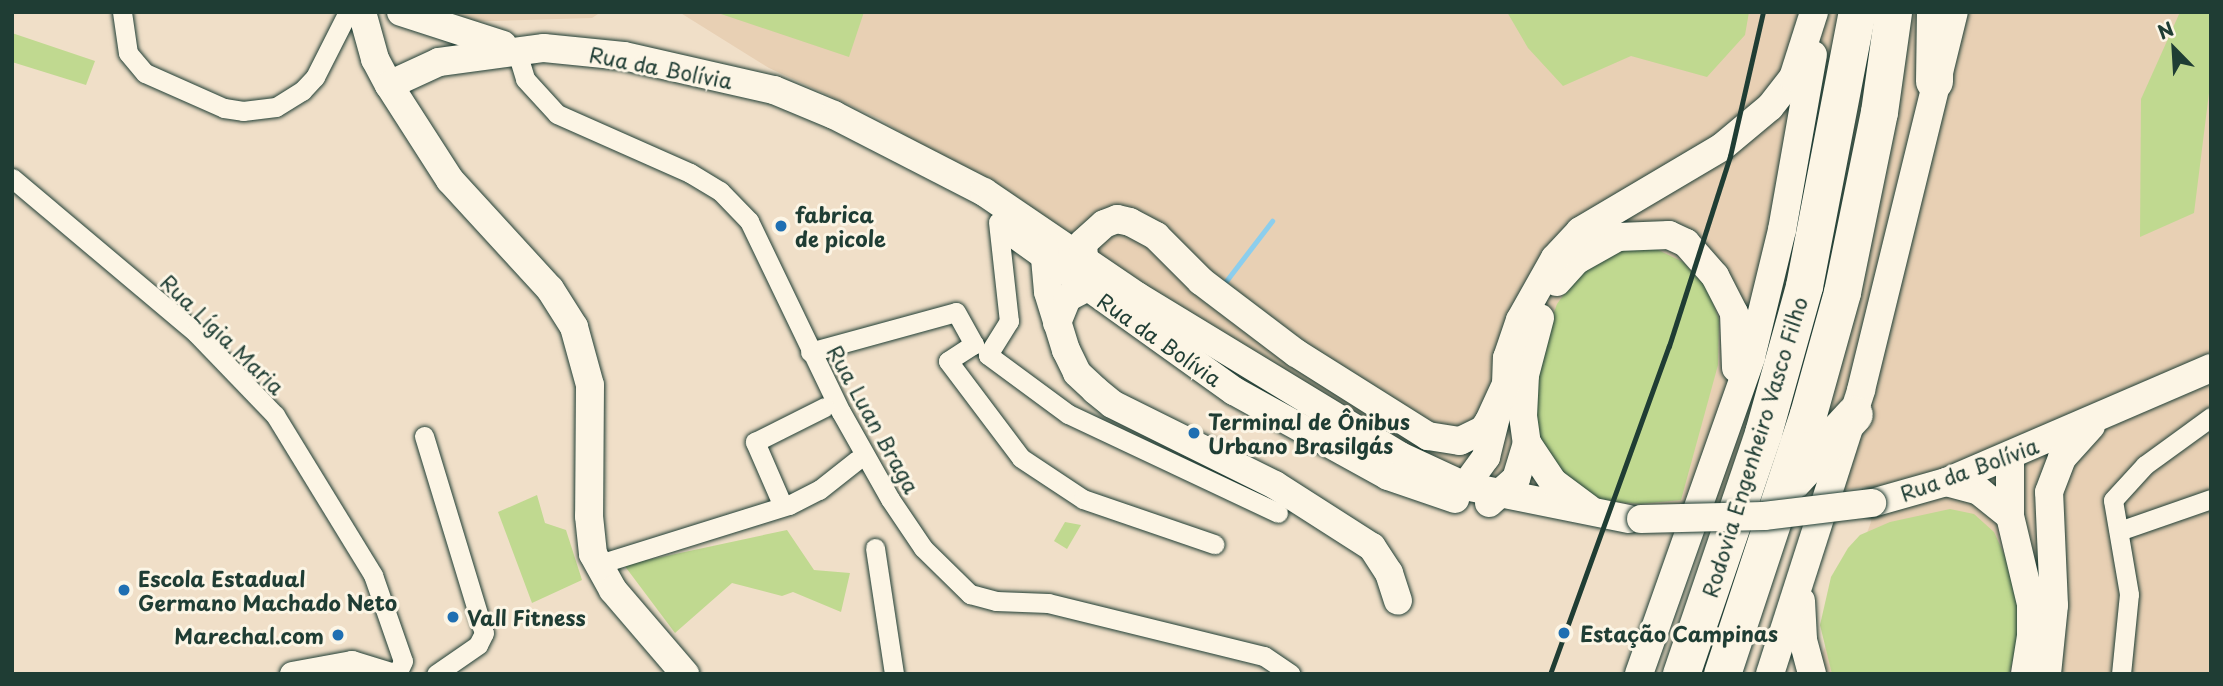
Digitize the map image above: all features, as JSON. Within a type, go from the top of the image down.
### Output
[{"type":"highway","name":"Rodovia Engenheiro Vasco Filho","points":[[1681,674],[1763,433],[1804,286],[1857,12]]},
{"type":"highway","name":"Rodovia Engenheiro Vasco Filho","points":[[1722,674],[1784,489],[1842,292],[1879,112],[1894,12]]},
{"type":"highway","points":[[1934,81],[1935,12]]},
{"type":"highway","points":[[1784,489],[1854,414]]},
{"type":"main road","points":[[362,12],[375,59],[450,180],[550,289],[574,327],[590,384],[589,516],[596,565],[685,674]]},
{"type":"main road","name":"Rua da Bolívia","points":[[401,12],[516,49]]},
{"type":"main road","points":[[1483,496],[1486,457],[1520,320],[1555,258],[1580,231],[1712,153],[1770,107],[1793,78],[1816,12]]},
{"type":"main road","points":[[1639,674],[1751,357],[1782,230],[1816,12]]},
{"type":"main road","points":[[1770,674],[1801,588],[1854,414],[1934,81],[1954,12]]},
{"type":"main road","name":"Rua da Bolívia","points":[[389,85],[439,62],[516,49],[624,56],[774,90],[834,115],[915,159],[984,192],[1044,245],[1086,288],[1234,391],[1388,476],[1483,496],[1635,519]]},
{"type":"main road","name":"Rua da Bolívia","points":[[915,159],[998,222],[1044,245],[1081,255],[1137,296],[1400,456],[1483,496],[1575,525],[1635,519],[1764,516],[1872,503],[1946,482],[2211,368]]},
{"type":"main road","points":[[1057,323],[1067,298],[1086,288],[1081,255],[1083,243],[1104,224],[1117,219],[1143,227],[1201,281],[1296,353],[1440,440],[1460,440],[1483,430],[1500,400]]},
{"type":"main road","points":[[1593,512],[1553,482],[1527,443],[1522,416],[1525,376],[1545,305],[1577,260],[1618,237],[1669,235],[1686,243],[1716,276],[1734,313],[1738,335],[1731,410]]},
{"type":"main road","points":[[1044,245],[1057,323],[1077,373],[1112,404],[1275,485],[1372,547],[1389,573],[1398,601]]},
{"type":"main road","points":[[2047,674],[2054,605],[2049,492],[2054,473],[2074,442],[2114,410]]},
{"type":"main road","points":[[1483,496],[1516,478],[1527,443]]},
{"type":"main road","points":[[2014,454],[2049,492]]},
{"type":"main road","points":[[2014,454],[2010,516],[2031,604],[2025,674]]},
{"type":"main road","points":[[1946,482],[1979,492],[2010,516]]},
{"type":"main road","points":[[1801,588],[1803,640],[1812,674]]},
{"type":"street","points":[[122,12],[128,52],[145,73],[224,108],[243,111],[276,107],[302,91],[315,77],[348,12]]},
{"type":"street","name":"Rua Luan Braga","points":[[516,49],[521,72],[557,114],[690,173],[733,202],[764,245],[810,352],[890,499],[923,548],[970,594],[996,601],[1048,603],[1264,656],[1291,674]]},
{"type":"street","name":"Rua Lígia Maria","points":[[12,178],[196,333],[275,415],[373,575],[403,661],[397,674]]},
{"type":"street","points":[[998,222],[1009,321],[988,355],[1068,414],[1278,513]]},
{"type":"street","points":[[810,352],[956,312],[974,344],[948,361],[992,423],[1036,470],[1083,499],[1213,544]]},
{"type":"street","points":[[782,504],[755,442],[825,407]]},
{"type":"street","points":[[2121,674],[2129,594],[2112,505],[2118,490],[2211,417]]},
{"type":"street","points":[[424,436],[484,633],[478,645],[436,674]]},
{"type":"street","points":[[596,565],[820,490],[857,460]]},
{"type":"street","points":[[2119,531],[2211,499]]},
{"type":"street","points":[[875,548],[894,674]]},
{"type":"street","points":[[292,674],[352,663],[389,674]]},
{"type":"shaded area","points":[[456,12],[601,12],[592,18],[463,22]]},
{"type":"shaded area","points":[[679,12],[2211,12],[2211,674],[1815,674],[1871,522],[1874,486],[1725,503],[1605,505],[1414,463],[880,119],[769,68]]},
{"type":"green space","points":[[715,12],[864,12],[849,57]]},
{"type":"green space","points":[[1507,12],[1749,12],[1745,35],[1707,77],[1631,56],[1563,86],[1528,48]]},
{"type":"green space","points":[[2180,12],[2211,12],[2211,77],[2194,213],[2140,237],[2141,99]]},
{"type":"green space","points":[[12,33],[95,61],[86,85],[12,62]]},
{"type":"green space","points":[[1652,247],[1683,262],[1708,289],[1719,320],[1718,365],[1681,500],[1640,504],[1606,501],[1578,491],[1549,468],[1531,409],[1546,334],[1557,304],[1577,276],[1620,250]]},
{"type":"green space","points":[[537,495],[545,523],[566,530],[582,580],[532,603],[498,512]]},
{"type":"green space","points":[[1950,509],[1974,514],[1994,532],[2009,565],[2018,603],[2019,638],[2009,674],[1832,674],[1820,625],[1831,577],[1848,548],[1860,535],[1890,522]]},
{"type":"green space","points":[[1065,522],[1081,525],[1067,549],[1054,541]]},
{"type":"green space","points":[[787,530],[814,570],[850,573],[841,612],[793,592],[782,596],[732,583],[675,633],[624,565]]},
{"type":"waterway","points":[[1223,285],[1272,221]]},
{"type":"railway","points":[[1550,674],[1669,346],[1730,156],[1763,12]]},
{"type":"place","name":"fabrica de picole","points":[[781,226]]},
{"type":"place","name":"Terminal de Ônibus Urbano Brasilgás","points":[[1194,433]]},
{"type":"place","name":"Escola Estadual Germano Machado Neto","points":[[124,590]]},
{"type":"place","name":"Vall Fitness","points":[[453,617]]},
{"type":"place","name":"Estação Campinas","points":[[1564,633]]},
{"type":"place","name":"Marechal.com","points":[[338,635]]}]
